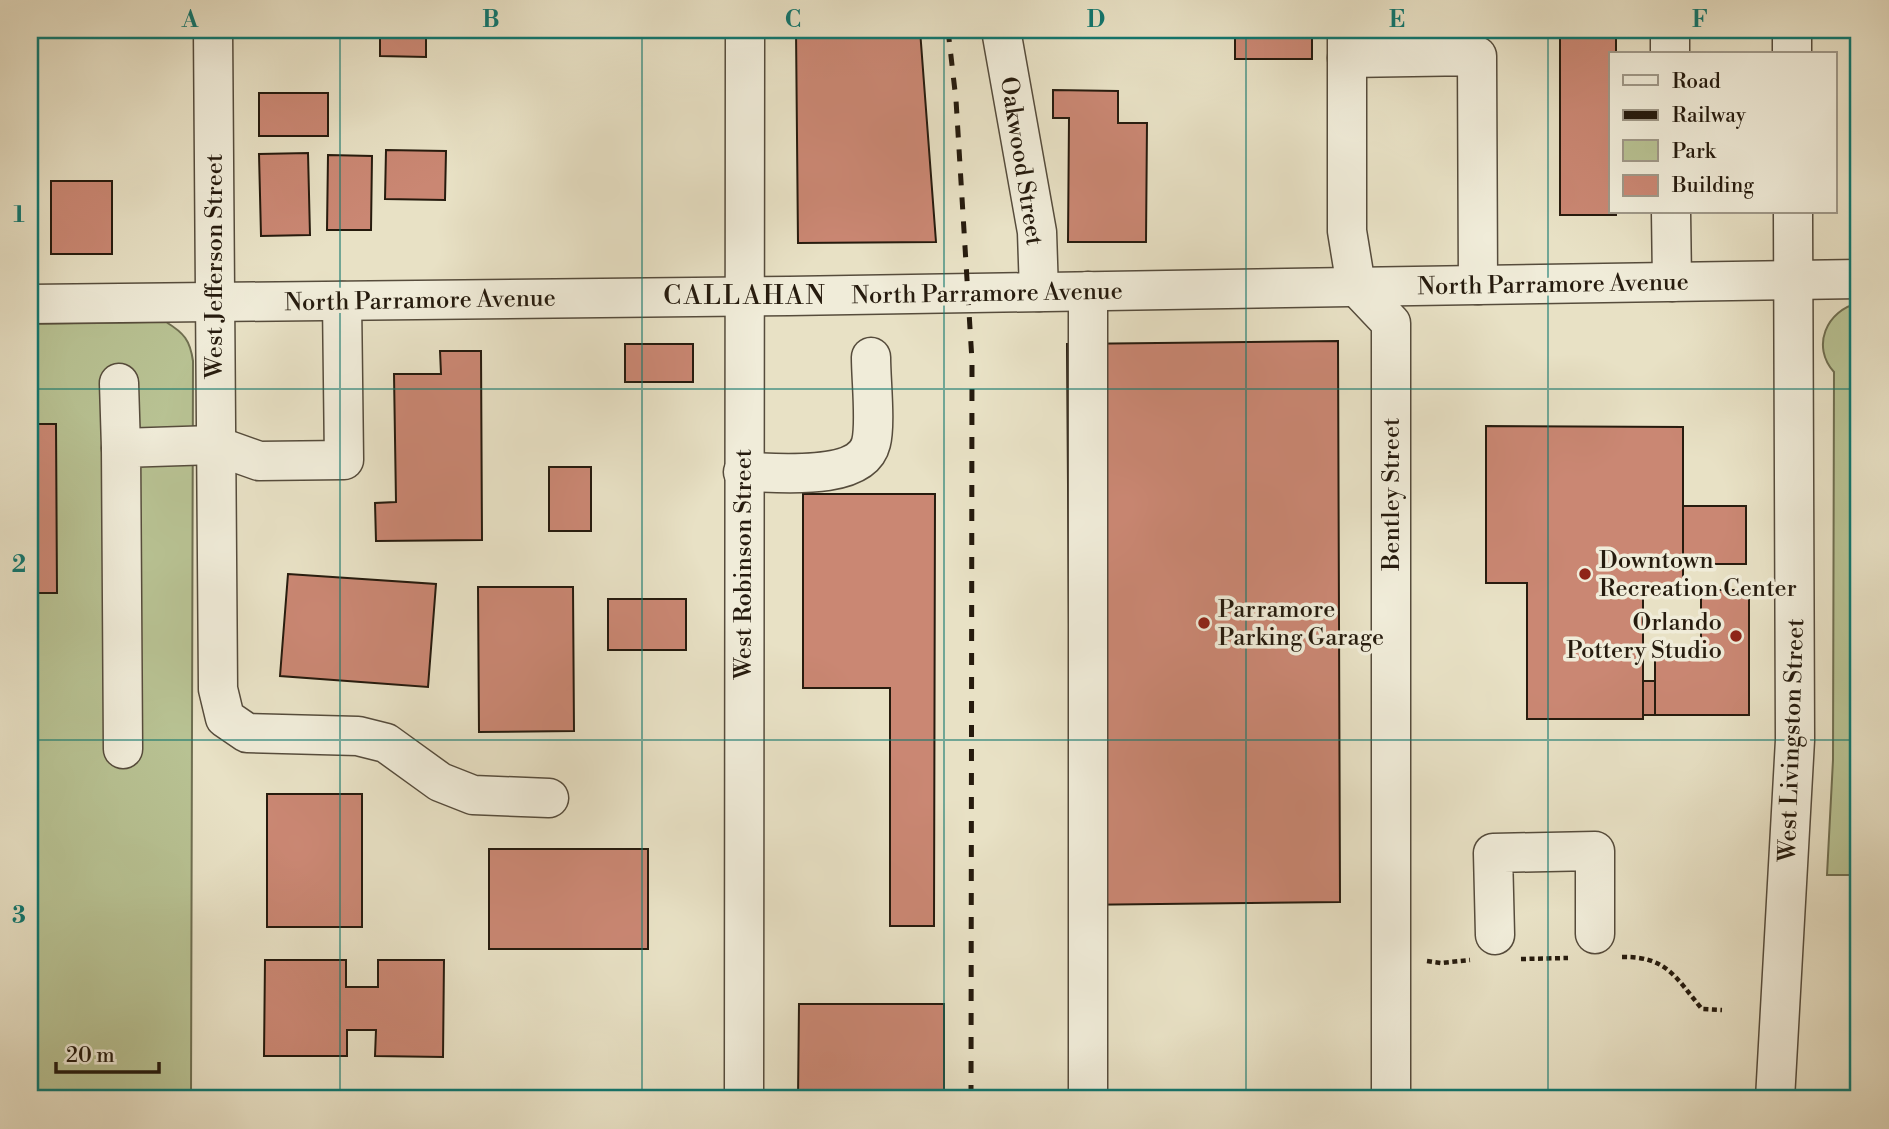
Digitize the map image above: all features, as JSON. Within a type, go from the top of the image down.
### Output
[{"type":"street","name":"West Jefferson Street","points":[[213,30],[214,445],[218,689],[225,718],[247,733],[358,736],[386,743],[440,782],[473,795],[549,798]]},
{"type":"street","name":"West Robinson Street","points":[[744,1099],[745,30]]},
{"type":"street","name":"Oakwood Street","points":[[1001,30],[1037,232],[1039,292]]},
{"type":"street","points":[[1792,30],[1792,52]]},
{"type":"street","points":[[1356,286],[1347,231],[1347,44],[1477,56],[1478,285]]},
{"type":"street","points":[[1671,214],[1672,282]]},
{"type":"street","name":"West Livingston Street","points":[[1775,1099],[1795,740],[1793,214]]},
{"type":"street","name":"North Parramore Avenue","points":[[30,304],[743,297],[1859,279]]},
{"type":"street","name":"Bentley Street","points":[[1356,286],[1391,323],[1391,1099]]},
{"type":"street","points":[[1088,291],[1088,1099]]},
{"type":"street","points":[[121,448],[214,445],[259,461],[344,460],[342,301]]},
{"type":"street","points":[[743,472],[842,470],[862,461],[871,444],[871,357]]},
{"type":"street","points":[[119,383],[123,748]]},
{"type":"street","points":[[1496,952],[1493,853],[1595,851],[1592,950]]},
{"type":"path","points":[[1391,953],[1441,963],[1496,952],[1592,950],[1655,960],[1672,974],[1702,1009],[1723,1010]]},
{"type":"green space","points":[[1859,303],[1859,875],[1827,875],[1833,760],[1834,372],[1827,362],[1823,341],[1831,321],[1838,313]]},
{"type":"green space","points":[[166,322],[185,338],[193,361],[191,1099],[30,1099],[30,324]]},
{"type":"building","points":[[380,30],[426,30],[426,57],[380,56]]},
{"type":"building","points":[[796,30],[920,30],[936,242],[798,243]]},
{"type":"building","points":[[1235,30],[1312,30],[1312,59],[1235,59]]},
{"type":"building","points":[[1560,30],[1616,30],[1616,52],[1609,52],[1609,214],[1616,215],[1560,215]]},
{"type":"building","points":[[1053,90],[1118,91],[1118,123],[1147,123],[1146,242],[1068,242],[1069,118],[1053,118]]},
{"type":"building","points":[[259,93],[328,93],[328,136],[259,136]]},
{"type":"building","points":[[30,142],[38,142],[38,237],[30,237]]},
{"type":"building","points":[[386,150],[446,151],[445,200],[385,199]]},
{"type":"building","points":[[308,153],[310,235],[261,236],[259,154]]},
{"type":"building","points":[[328,155],[372,156],[371,230],[327,230]]},
{"type":"building","points":[[51,181],[112,181],[112,254],[51,254]]},
{"type":"building","name":"Parramore Parking Garage","points":[[1338,341],[1340,902],[1071,905],[1067,344]]},
{"type":"building","points":[[625,344],[693,344],[693,382],[625,382]]},
{"type":"building","points":[[440,351],[481,351],[482,540],[376,541],[375,503],[396,502],[394,374],[441,374]]},
{"type":"building","points":[[30,424],[56,424],[57,593],[30,593]]},
{"type":"building","name":"Downtown Recreation Center","points":[[1486,426],[1683,427],[1683,585],[1643,585],[1643,719],[1527,719],[1527,583],[1486,583]]},
{"type":"building","points":[[549,467],[591,467],[591,531],[549,531]]},
{"type":"building","points":[[803,494],[935,494],[934,926],[890,926],[890,688],[803,688]]},
{"type":"building","points":[[1683,506],[1746,506],[1746,564],[1683,564]]},
{"type":"building","points":[[288,574],[436,584],[428,687],[280,676]]},
{"type":"building","points":[[478,587],[573,587],[574,731],[479,732]]},
{"type":"building","points":[[1701,590],[1749,590],[1749,715],[1655,715],[1655,658],[1701,658]]},
{"type":"building","points":[[608,599],[686,599],[686,650],[608,650]]},
{"type":"building","points":[[1643,681],[1655,681],[1655,715],[1643,715]]},
{"type":"building","points":[[267,794],[362,794],[362,927],[267,927]]},
{"type":"building","points":[[489,849],[648,849],[648,949],[489,949]]},
{"type":"building","points":[[265,960],[346,960],[346,987],[378,987],[378,960],[444,960],[443,1057],[375,1056],[376,1030],[347,1030],[347,1056],[264,1056]]},
{"type":"building","points":[[799,1004],[944,1004],[944,1099],[798,1099]]},
{"type":"railway","points":[[948,30],[956,100],[972,361],[971,1099]]},
{"type":"place","name":"Downtown Recreation Center","points":[[1585,574]]},
{"type":"place","name":"Parramore Parking Garage","points":[[1204,623]]},
{"type":"place","name":"Orlando Pottery Studio","points":[[1736,636]]},
{"type":"district","name":"CALLAHAN","points":[[745,295]]}]
